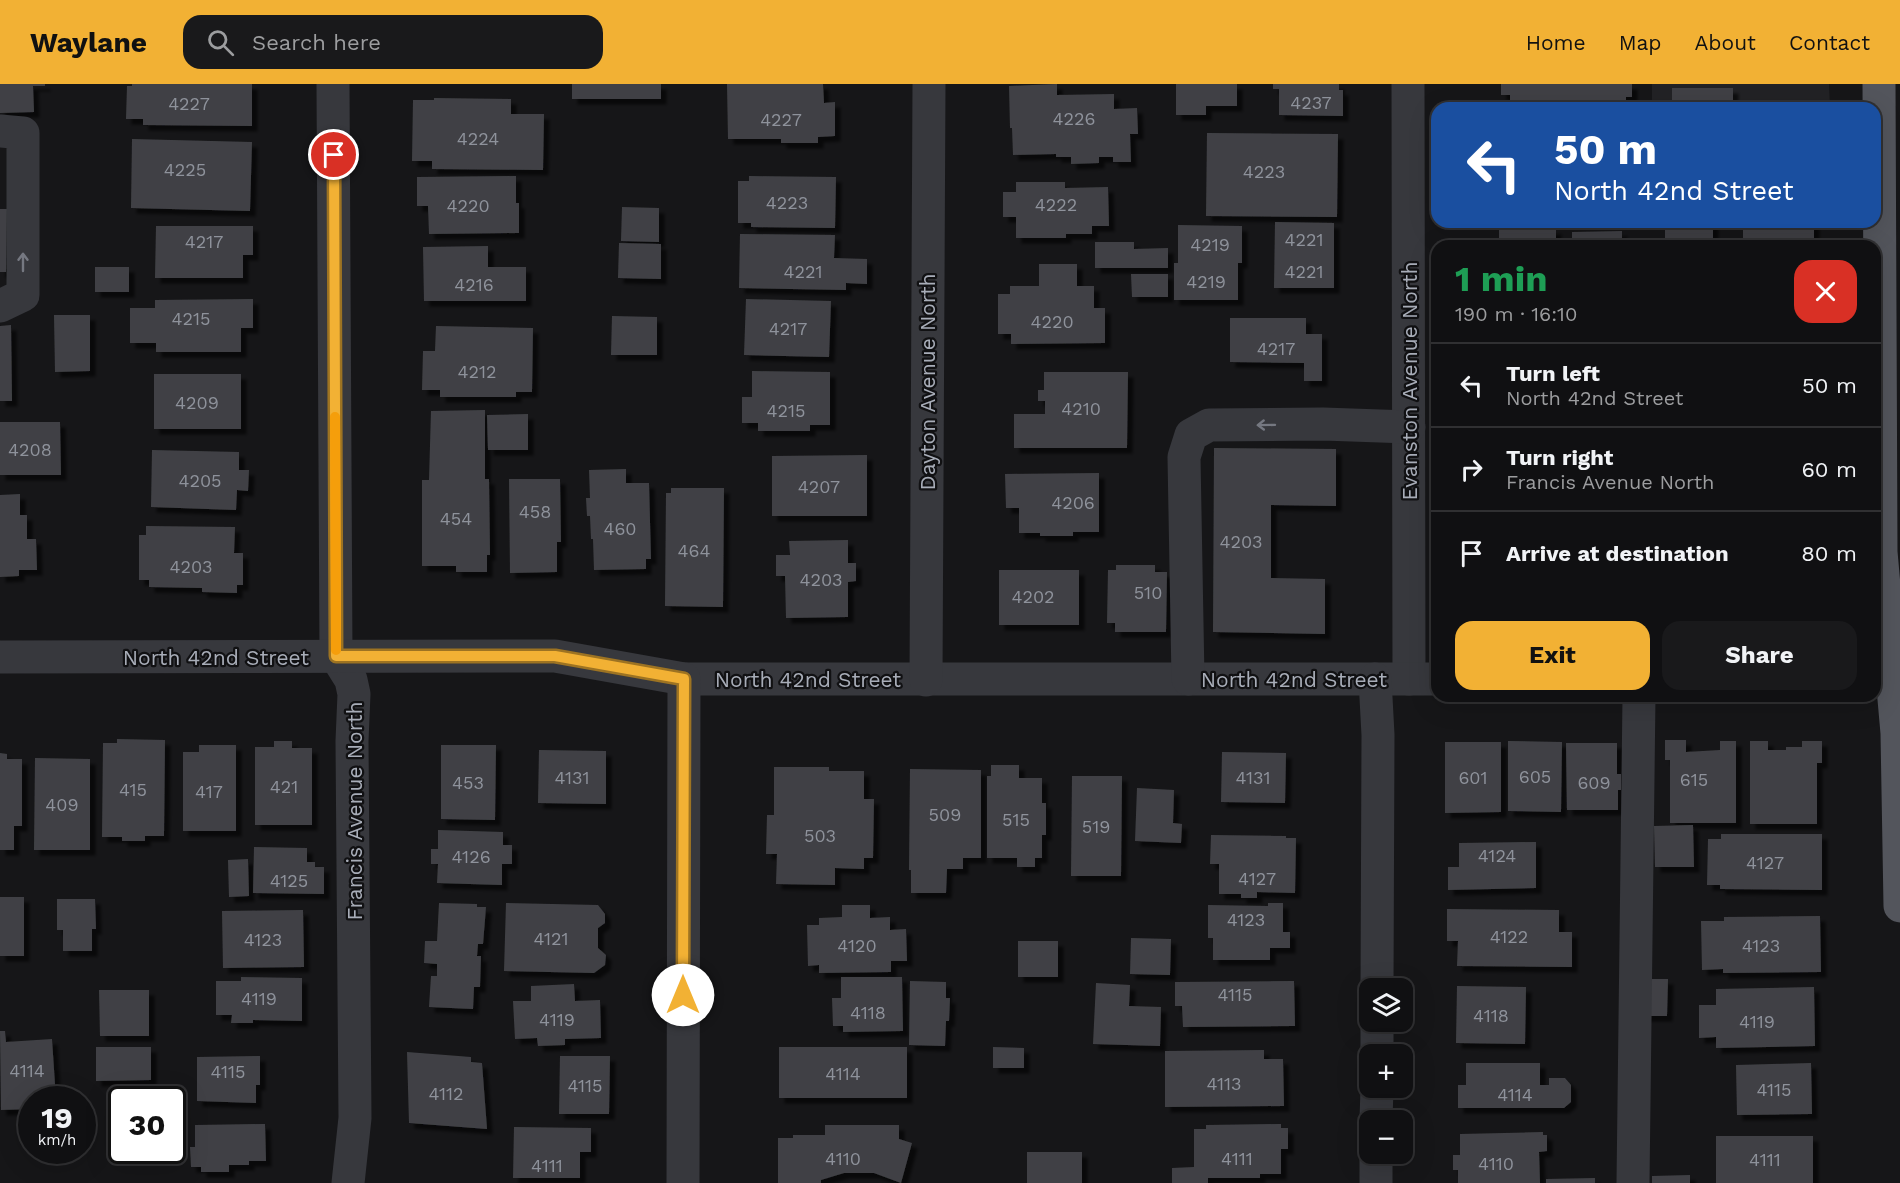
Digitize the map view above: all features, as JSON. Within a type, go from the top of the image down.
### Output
[{"type":"main road","points":[[1879,84],[1880,102]]},
{"type":"main road","points":[[1881,145],[1890,419],[1881,569],[1888,674],[1897,733],[1900,906]]},
{"type":"street","points":[[333,84],[336,656]]},
{"type":"street","name":"Dayton Avenue North","points":[[926,680],[929,84]]},
{"type":"street","name":"Evanston Avenue North","points":[[1408,84],[1409,427],[1423,679]]},
{"type":"street","points":[[0,131],[23,133],[23,295],[0,306]]},
{"type":"street","points":[[1188,679],[1184,456],[1191,435],[1209,425],[1323,424],[1409,427]]},
{"type":"street","name":"Francis Avenue North","points":[[336,656],[351,680],[354,694],[352,741],[355,1118],[348,1183]]},
{"type":"street","name":"North 42nd Street","points":[[0,657],[555,656],[684,679],[1423,679]]},
{"type":"street","points":[[682,1183],[684,679]]},
{"type":"street","points":[[1375,679],[1378,735],[1377,978]]},
{"type":"street","points":[[1633,1183],[1639,702]]},
{"type":"street","points":[[1376,1164],[1376,1183]]},
{"type":"shaded area","points":[[1652,84],[1829,84],[1830,102],[1652,102]]},
{"type":"building","points":[[0,84],[45,84],[45,86],[33,86],[34,112],[0,113]]},
{"type":"building","points":[[132,84],[252,84],[252,126],[143,125],[143,119],[126,119],[127,86],[132,86]]},
{"type":"building","points":[[572,84],[661,84],[661,99],[572,99]]},
{"type":"building","points":[[727,84],[823,84],[824,103],[835,102],[835,136],[818,137],[818,143],[781,143],[781,139],[728,139]]},
{"type":"building","points":[[1057,84],[1057,95],[1114,94],[1114,109],[1137,108],[1138,134],[1130,134],[1131,162],[1113,162],[1113,157],[1099,157],[1099,163],[1071,164],[1071,157],[1056,157],[1056,154],[1013,155],[1009,86]]},
{"type":"building","points":[[1176,84],[1237,84],[1237,106],[1206,106],[1206,115],[1176,115]]},
{"type":"building","points":[[1273,84],[1339,84],[1339,90],[1343,90],[1343,116],[1279,115],[1279,89],[1273,89]]},
{"type":"building","points":[[1501,84],[1632,84],[1632,97],[1626,97],[1626,102],[1510,102],[1510,95],[1501,95]]},
{"type":"building","points":[[1672,88],[1733,88],[1733,102],[1672,102]]},
{"type":"building","points":[[434,98],[511,99],[511,114],[544,114],[543,170],[432,169],[432,161],[412,161],[413,100],[434,100]]},
{"type":"building","points":[[1207,133],[1338,134],[1337,217],[1206,216]]},
{"type":"building","points":[[132,139],[252,142],[250,211],[131,208]]},
{"type":"building","points":[[516,176],[519,233],[429,234],[428,206],[417,206],[417,177]]},
{"type":"building","points":[[749,176],[836,177],[835,228],[751,227],[751,223],[738,223],[738,181],[749,181]]},
{"type":"building","points":[[1016,182],[1065,182],[1065,188],[1108,187],[1109,226],[1092,226],[1092,234],[1066,234],[1066,238],[1016,238],[1016,217],[1003,217],[1003,192],[1016,192]]},
{"type":"building","points":[[622,207],[659,208],[659,242],[621,241]]},
{"type":"building","points":[[0,209],[7,209],[6,272],[0,272]]},
{"type":"building","points":[[1275,222],[1334,223],[1334,288],[1274,288]]},
{"type":"building","points":[[1178,225],[1242,226],[1242,263],[1238,263],[1238,300],[1174,300],[1174,263],[1178,263]]},
{"type":"building","points":[[156,226],[253,226],[253,255],[243,255],[243,278],[155,278]]},
{"type":"building","points":[[1665,228],[1713,228],[1713,240],[1665,240]]},
{"type":"building","points":[[1743,228],[1814,228],[1814,240],[1743,240]]},
{"type":"building","points":[[1556,229],[1556,240],[1499,240],[1499,230]]},
{"type":"building","points":[[1622,231],[1622,240],[1572,240],[1572,232]]},
{"type":"building","points":[[740,234],[835,235],[834,258],[867,259],[867,284],[846,283],[846,290],[739,288]]},
{"type":"building","points":[[1095,242],[1134,242],[1134,249],[1168,248],[1168,268],[1095,268]]},
{"type":"building","points":[[619,243],[661,244],[661,279],[618,278]]},
{"type":"building","points":[[488,246],[488,267],[526,267],[526,301],[424,301],[423,247]]},
{"type":"building","points":[[1039,264],[1077,264],[1077,286],[1094,286],[1094,308],[1105,308],[1105,343],[1011,344],[1011,334],[998,334],[998,294],[1010,294],[1010,286],[1039,286]]},
{"type":"building","points":[[95,267],[129,267],[129,292],[95,292]]},
{"type":"building","points":[[1131,274],[1168,274],[1168,297],[1132,297]]},
{"type":"building","points":[[253,299],[253,328],[241,328],[241,352],[156,352],[156,343],[130,343],[130,308],[155,308],[155,300]]},
{"type":"building","points":[[746,299],[831,301],[829,357],[744,355]]},
{"type":"building","points":[[54,315],[90,315],[90,371],[55,372]]},
{"type":"building","points":[[612,316],[657,317],[657,355],[611,355]]},
{"type":"building","points":[[1230,318],[1306,318],[1306,334],[1322,334],[1322,381],[1304,381],[1304,363],[1230,362]]},
{"type":"building","points":[[11,325],[12,401],[0,401],[0,326]]},
{"type":"building","points":[[436,326],[533,328],[532,392],[516,392],[516,397],[440,397],[440,390],[422,390],[423,351],[435,351]]},
{"type":"building","points":[[752,371],[830,372],[830,425],[810,425],[810,431],[758,431],[758,423],[742,423],[742,397],[752,397]]},
{"type":"building","points":[[1044,372],[1128,372],[1127,448],[1014,448],[1014,414],[1045,414],[1045,401],[1038,401],[1038,390],[1044,390]]},
{"type":"building","points":[[154,374],[241,374],[241,429],[154,429]]},
{"type":"building","points":[[485,410],[485,479],[489,479],[490,555],[487,555],[487,572],[456,572],[456,566],[422,566],[422,480],[429,480],[431,411]]},
{"type":"building","points":[[528,414],[528,450],[488,450],[487,415]]},
{"type":"building","points":[[0,422],[60,422],[61,475],[0,475]]},
{"type":"building","points":[[1214,448],[1336,449],[1336,506],[1271,505],[1271,578],[1325,579],[1325,634],[1213,632]]},
{"type":"building","points":[[152,450],[239,452],[239,470],[249,470],[248,491],[237,490],[236,510],[151,507]]},
{"type":"building","points":[[867,455],[867,516],[772,516],[772,456]]},
{"type":"building","points":[[626,469],[626,483],[649,483],[651,559],[646,559],[646,569],[594,570],[593,539],[591,539],[590,516],[587,516],[586,498],[590,498],[589,470]]},
{"type":"building","points":[[1099,473],[1099,532],[1073,532],[1073,536],[1040,536],[1040,533],[1019,533],[1019,508],[1006,508],[1005,474]]},
{"type":"building","points":[[509,479],[560,479],[561,542],[557,542],[557,572],[510,573]]},
{"type":"building","points":[[671,488],[724,488],[723,607],[665,606],[666,493],[671,493]]},
{"type":"building","points":[[20,494],[20,515],[27,515],[27,539],[36,539],[37,570],[19,570],[19,576],[0,577],[0,495]]},
{"type":"building","points":[[146,526],[235,527],[234,553],[243,553],[243,585],[237,585],[237,593],[202,592],[202,588],[149,587],[149,580],[139,580],[139,535],[146,535]]},
{"type":"building","points":[[848,540],[848,563],[856,563],[856,581],[848,582],[848,617],[786,618],[785,576],[776,576],[776,555],[790,555],[789,541]]},
{"type":"building","points":[[1116,565],[1155,565],[1155,572],[1167,572],[1166,632],[1115,632],[1115,623],[1107,623],[1108,570],[1116,570]]},
{"type":"building","points":[[999,570],[1079,570],[1079,625],[999,625]]},
{"type":"building","points":[[117,739],[165,740],[164,836],[145,836],[145,841],[122,841],[122,837],[102,837],[103,743],[117,743]]},
{"type":"building","points":[[1665,740],[1686,740],[1686,752],[1720,750],[1720,741],[1736,741],[1736,823],[1670,823],[1670,760],[1665,760]]},
{"type":"building","points":[[274,741],[292,741],[292,748],[312,748],[312,825],[255,825],[255,747],[274,747]]},
{"type":"building","points":[[1508,741],[1562,742],[1561,812],[1508,811]]},
{"type":"building","points":[[1750,741],[1768,741],[1768,750],[1786,750],[1786,747],[1802,747],[1802,741],[1822,741],[1822,763],[1817,763],[1817,824],[1750,824]]},
{"type":"building","points":[[1445,742],[1501,742],[1501,812],[1445,813]]},
{"type":"building","points":[[1566,743],[1617,743],[1617,774],[1621,774],[1618,810],[1567,810]]},
{"type":"building","points":[[199,745],[236,745],[236,831],[183,831],[183,752],[199,752]]},
{"type":"building","points":[[441,745],[496,745],[495,820],[441,819]]},
{"type":"building","points":[[539,750],[606,751],[606,804],[538,803]]},
{"type":"building","points":[[1222,752],[1286,753],[1285,803],[1221,802]]},
{"type":"building","points":[[0,753],[7,754],[7,759],[22,759],[22,826],[14,826],[14,850],[0,850]]},
{"type":"building","points":[[35,758],[90,759],[90,850],[34,850]]},
{"type":"building","points":[[991,765],[1019,765],[1019,778],[1042,778],[1042,803],[1046,803],[1046,835],[1042,835],[1042,858],[1035,858],[1035,867],[1017,867],[1017,858],[987,858],[987,776],[991,776]]},
{"type":"building","points":[[774,767],[829,767],[829,771],[864,771],[864,799],[874,799],[873,858],[864,858],[864,869],[835,868],[835,885],[776,884],[777,854],[766,854],[767,815],[774,815]]},
{"type":"building","points":[[910,769],[981,770],[981,858],[963,858],[963,869],[947,869],[946,893],[911,893],[911,870],[909,870]]},
{"type":"building","points":[[1072,776],[1122,776],[1121,876],[1071,876]]},
{"type":"building","points":[[1137,788],[1174,790],[1173,823],[1182,824],[1181,843],[1135,841]]},
{"type":"building","points":[[1693,825],[1694,867],[1655,867],[1654,826]]},
{"type":"building","points":[[438,830],[503,832],[503,845],[512,845],[512,864],[502,864],[502,885],[437,883],[438,864],[431,864],[431,849],[438,849]]},
{"type":"building","points":[[1721,834],[1822,834],[1822,890],[1720,889],[1720,885],[1707,885],[1708,839],[1721,839]]},
{"type":"building","points":[[1211,835],[1296,838],[1295,893],[1257,892],[1257,898],[1241,898],[1241,894],[1219,894],[1219,864],[1210,864]]},
{"type":"building","points":[[1536,842],[1536,888],[1448,890],[1448,867],[1459,867],[1459,843]]},
{"type":"building","points":[[254,847],[307,848],[307,862],[315,862],[315,867],[324,867],[324,894],[253,893]]},
{"type":"building","points":[[248,859],[249,896],[229,897],[228,860]]},
{"type":"building","points":[[0,897],[24,897],[24,956],[0,956]]},
{"type":"building","points":[[57,899],[95,899],[96,929],[92,929],[92,951],[63,951],[63,930],[57,930]]},
{"type":"building","points":[[439,903],[477,904],[477,907],[486,907],[483,944],[478,944],[477,956],[481,956],[480,987],[474,987],[473,1009],[429,1007],[431,976],[437,976],[437,964],[424,963],[425,941],[437,941]]},
{"type":"building","points":[[506,903],[598,905],[605,914],[605,923],[598,928],[598,948],[606,955],[605,965],[594,973],[504,971]]},
{"type":"building","points":[[1268,903],[1283,903],[1283,932],[1290,932],[1290,948],[1270,948],[1270,960],[1213,960],[1213,938],[1208,938],[1208,905],[1268,906]]},
{"type":"building","points":[[842,905],[870,905],[870,918],[890,917],[890,930],[906,929],[907,961],[891,961],[891,972],[819,973],[819,965],[808,966],[807,925],[819,925],[819,918],[842,917]]},
{"type":"building","points":[[1447,909],[1559,910],[1559,932],[1572,932],[1572,967],[1457,966],[1458,941],[1447,941]]},
{"type":"building","points":[[303,910],[304,967],[223,968],[222,911]]},
{"type":"building","points":[[1820,916],[1821,972],[1723,973],[1723,969],[1702,970],[1701,921],[1724,921],[1724,917]]},
{"type":"building","points":[[1131,938],[1171,939],[1170,975],[1130,974]]},
{"type":"building","points":[[1018,941],[1058,941],[1058,977],[1018,977]]},
{"type":"building","points":[[241,977],[302,978],[302,1021],[253,1020],[253,1023],[231,1023],[232,1015],[216,1015],[216,981],[241,981]]},
{"type":"building","points":[[841,977],[902,977],[903,1031],[843,1032],[843,1026],[833,1026],[832,998],[841,998]]},
{"type":"building","points":[[1639,979],[1668,979],[1667,1016],[1639,1016]]},
{"type":"building","points":[[910,981],[946,982],[946,998],[950,998],[945,1046],[909,1045]]},
{"type":"building","points":[[1294,981],[1295,1026],[1183,1027],[1182,1006],[1175,1006],[1175,982]]},
{"type":"building","points":[[1096,983],[1130,985],[1129,1006],[1161,1007],[1160,1046],[1093,1044]]},
{"type":"building","points":[[574,984],[575,1001],[600,1000],[601,1038],[565,1039],[565,1045],[538,1046],[537,1038],[515,1039],[513,1001],[531,1001],[531,986]]},
{"type":"building","points":[[1457,986],[1526,987],[1525,1044],[1456,1043]]},
{"type":"building","points":[[1814,987],[1815,1046],[1716,1048],[1716,1037],[1699,1038],[1699,1005],[1716,1005],[1716,989]]},
{"type":"building","points":[[99,990],[149,990],[149,1036],[100,1036]]},
{"type":"building","points":[[0,1031],[5,1031],[6,1042],[52,1039],[55,1086],[18,1086],[18,1109],[1,1110]]},
{"type":"building","points":[[96,1047],[151,1047],[151,1080],[96,1081]]},
{"type":"building","points":[[779,1047],[907,1047],[907,1098],[779,1098]]},
{"type":"building","points":[[993,1047],[1024,1048],[1024,1068],[993,1068]]},
{"type":"building","points":[[1264,1050],[1264,1059],[1283,1059],[1284,1106],[1165,1107],[1165,1051]]},
{"type":"building","points":[[407,1052],[471,1057],[471,1062],[482,1063],[487,1129],[409,1123]]},
{"type":"building","points":[[260,1056],[260,1085],[256,1085],[256,1103],[197,1101],[197,1057]]},
{"type":"building","points":[[560,1056],[610,1056],[609,1114],[559,1114]]},
{"type":"building","points":[[1466,1063],[1540,1063],[1540,1085],[1549,1085],[1549,1078],[1565,1078],[1571,1085],[1571,1102],[1564,1108],[1458,1108],[1458,1085],[1466,1085]]},
{"type":"building","points":[[1811,1063],[1812,1114],[1737,1115],[1736,1065]]},
{"type":"building","points":[[265,1124],[266,1161],[249,1161],[249,1165],[229,1165],[229,1172],[201,1172],[201,1167],[191,1167],[190,1147],[195,1147],[195,1125]]},
{"type":"building","points":[[1281,1124],[1281,1128],[1288,1128],[1288,1149],[1281,1149],[1281,1174],[1260,1174],[1260,1178],[1208,1178],[1208,1183],[1172,1183],[1172,1168],[1194,1167],[1194,1129],[1206,1129],[1206,1125]]},
{"type":"building","points":[[825,1125],[899,1125],[899,1139],[912,1143],[901,1183],[874,1173],[844,1173],[821,1180],[821,1183],[778,1183],[778,1138],[793,1138],[793,1135],[825,1135]]},
{"type":"building","points":[[514,1127],[591,1128],[591,1152],[580,1152],[580,1178],[513,1178]]},
{"type":"building","points":[[1543,1132],[1543,1135],[1547,1135],[1547,1151],[1539,1152],[1540,1183],[1458,1183],[1458,1170],[1453,1170],[1453,1155],[1460,1155],[1460,1134]]},
{"type":"building","points":[[1716,1136],[1813,1136],[1813,1183],[1716,1183]]},
{"type":"building","points":[[1027,1152],[1082,1152],[1082,1183],[1027,1183]]},
{"type":"building","points":[[1690,1175],[1690,1183],[1652,1183],[1652,1176]]},
{"type":"building","points":[[1595,1178],[1595,1183],[1546,1183],[1546,1179]]},
{"type":"slow traffic","points":[[335,417],[336,650]]},
{"type":"route","points":[[334,155],[336,656],[555,656],[684,679],[683,995]]}]
